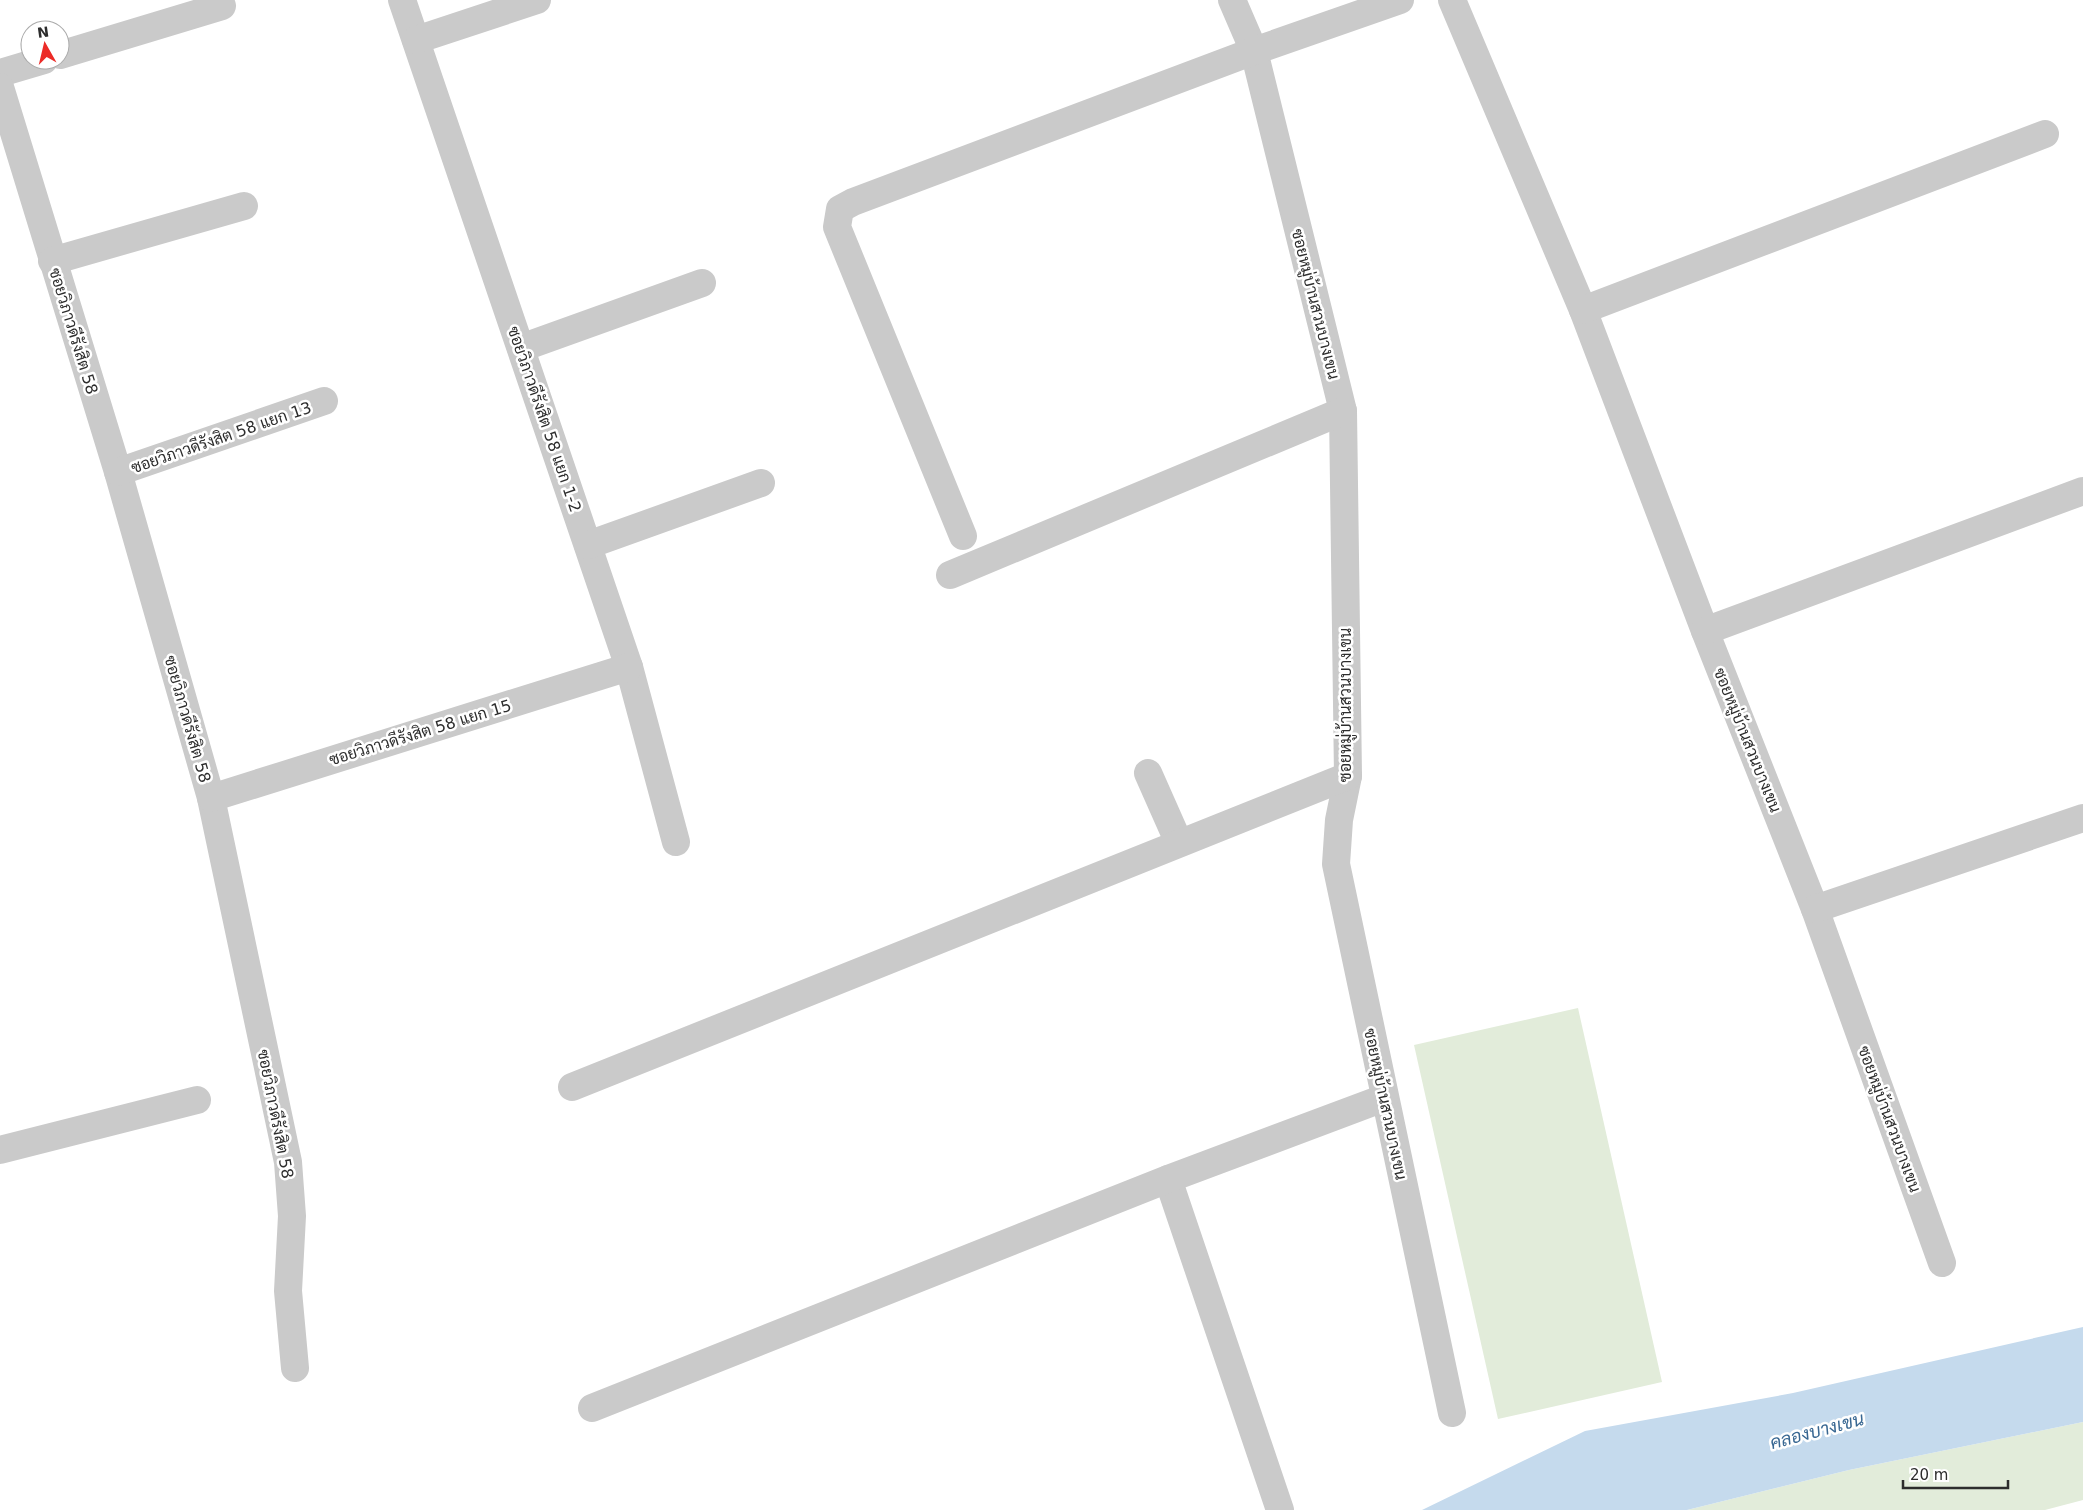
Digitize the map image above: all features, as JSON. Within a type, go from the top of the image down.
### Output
[{"type":"street","name":"ซอยวิภาวดีรังสิต 58 แยก 1-2","points":[[402,0],[629,667],[676,842]]},
{"type":"street","points":[[416,40],[537,0]]},
{"type":"street","name":"ซอยหมู่บ้านสวนบางเขน","points":[[1232,0],[1254,52],[1343,411],[1348,776],[1339,820],[1336,864],[1452,1413]]},
{"type":"street","points":[[963,536],[837,227],[840,209],[853,202],[1254,52],[1400,0]]},
{"type":"street","name":"ซอยหมู่บ้านสวนบางเขน","points":[[1452,0],[1583,310],[1705,631],[1815,909],[1942,1263]]},
{"type":"street","points":[[70,52],[222,6]]},
{"type":"street","points":[[0,74],[20,68]]},
{"type":"street","name":"ซอยวิภาวดีรังสิต 58","points":[[0,87],[118,472],[211,798],[288,1162],[292,1216],[288,1291],[295,1368]]},
{"type":"street","points":[[1583,310],[2044,134]]},
{"type":"street","points":[[52,261],[244,206]]},
{"type":"street","points":[[521,348],[702,283]]},
{"type":"street","name":"ซอยวิภาวดีรังสิต 58 แยก 13","points":[[118,472],[324,401]]},
{"type":"street","points":[[950,575],[1343,411]]},
{"type":"street","points":[[588,545],[761,483]]},
{"type":"street","points":[[1705,631],[2083,491]]},
{"type":"street","name":"ซอยวิภาวดีรังสิต 58 แยก 15","points":[[211,798],[629,667]]},
{"type":"street","points":[[1148,773],[1179,843]]},
{"type":"street","points":[[572,1087],[1348,776]]},
{"type":"street","points":[[1815,909],[2083,818]]},
{"type":"street","points":[[592,1408],[1168,1179],[1384,1098]]},
{"type":"street","points":[[0,1150],[197,1100]]},
{"type":"street","points":[[1168,1179],[1280,1510]]},
{"type":"green space","points":[[1578,1008],[1662,1382],[1498,1419],[1414,1045]]},
{"type":"green space","points":[[2083,1422],[2083,1500],[2045,1510],[1687,1510],[1849,1470]]},
{"type":"water","name":"คลองบางเขน","points":[[2083,1327],[2083,1422],[1849,1470],[1687,1510],[1422,1510],[1585,1431],[1793,1393]]}]
